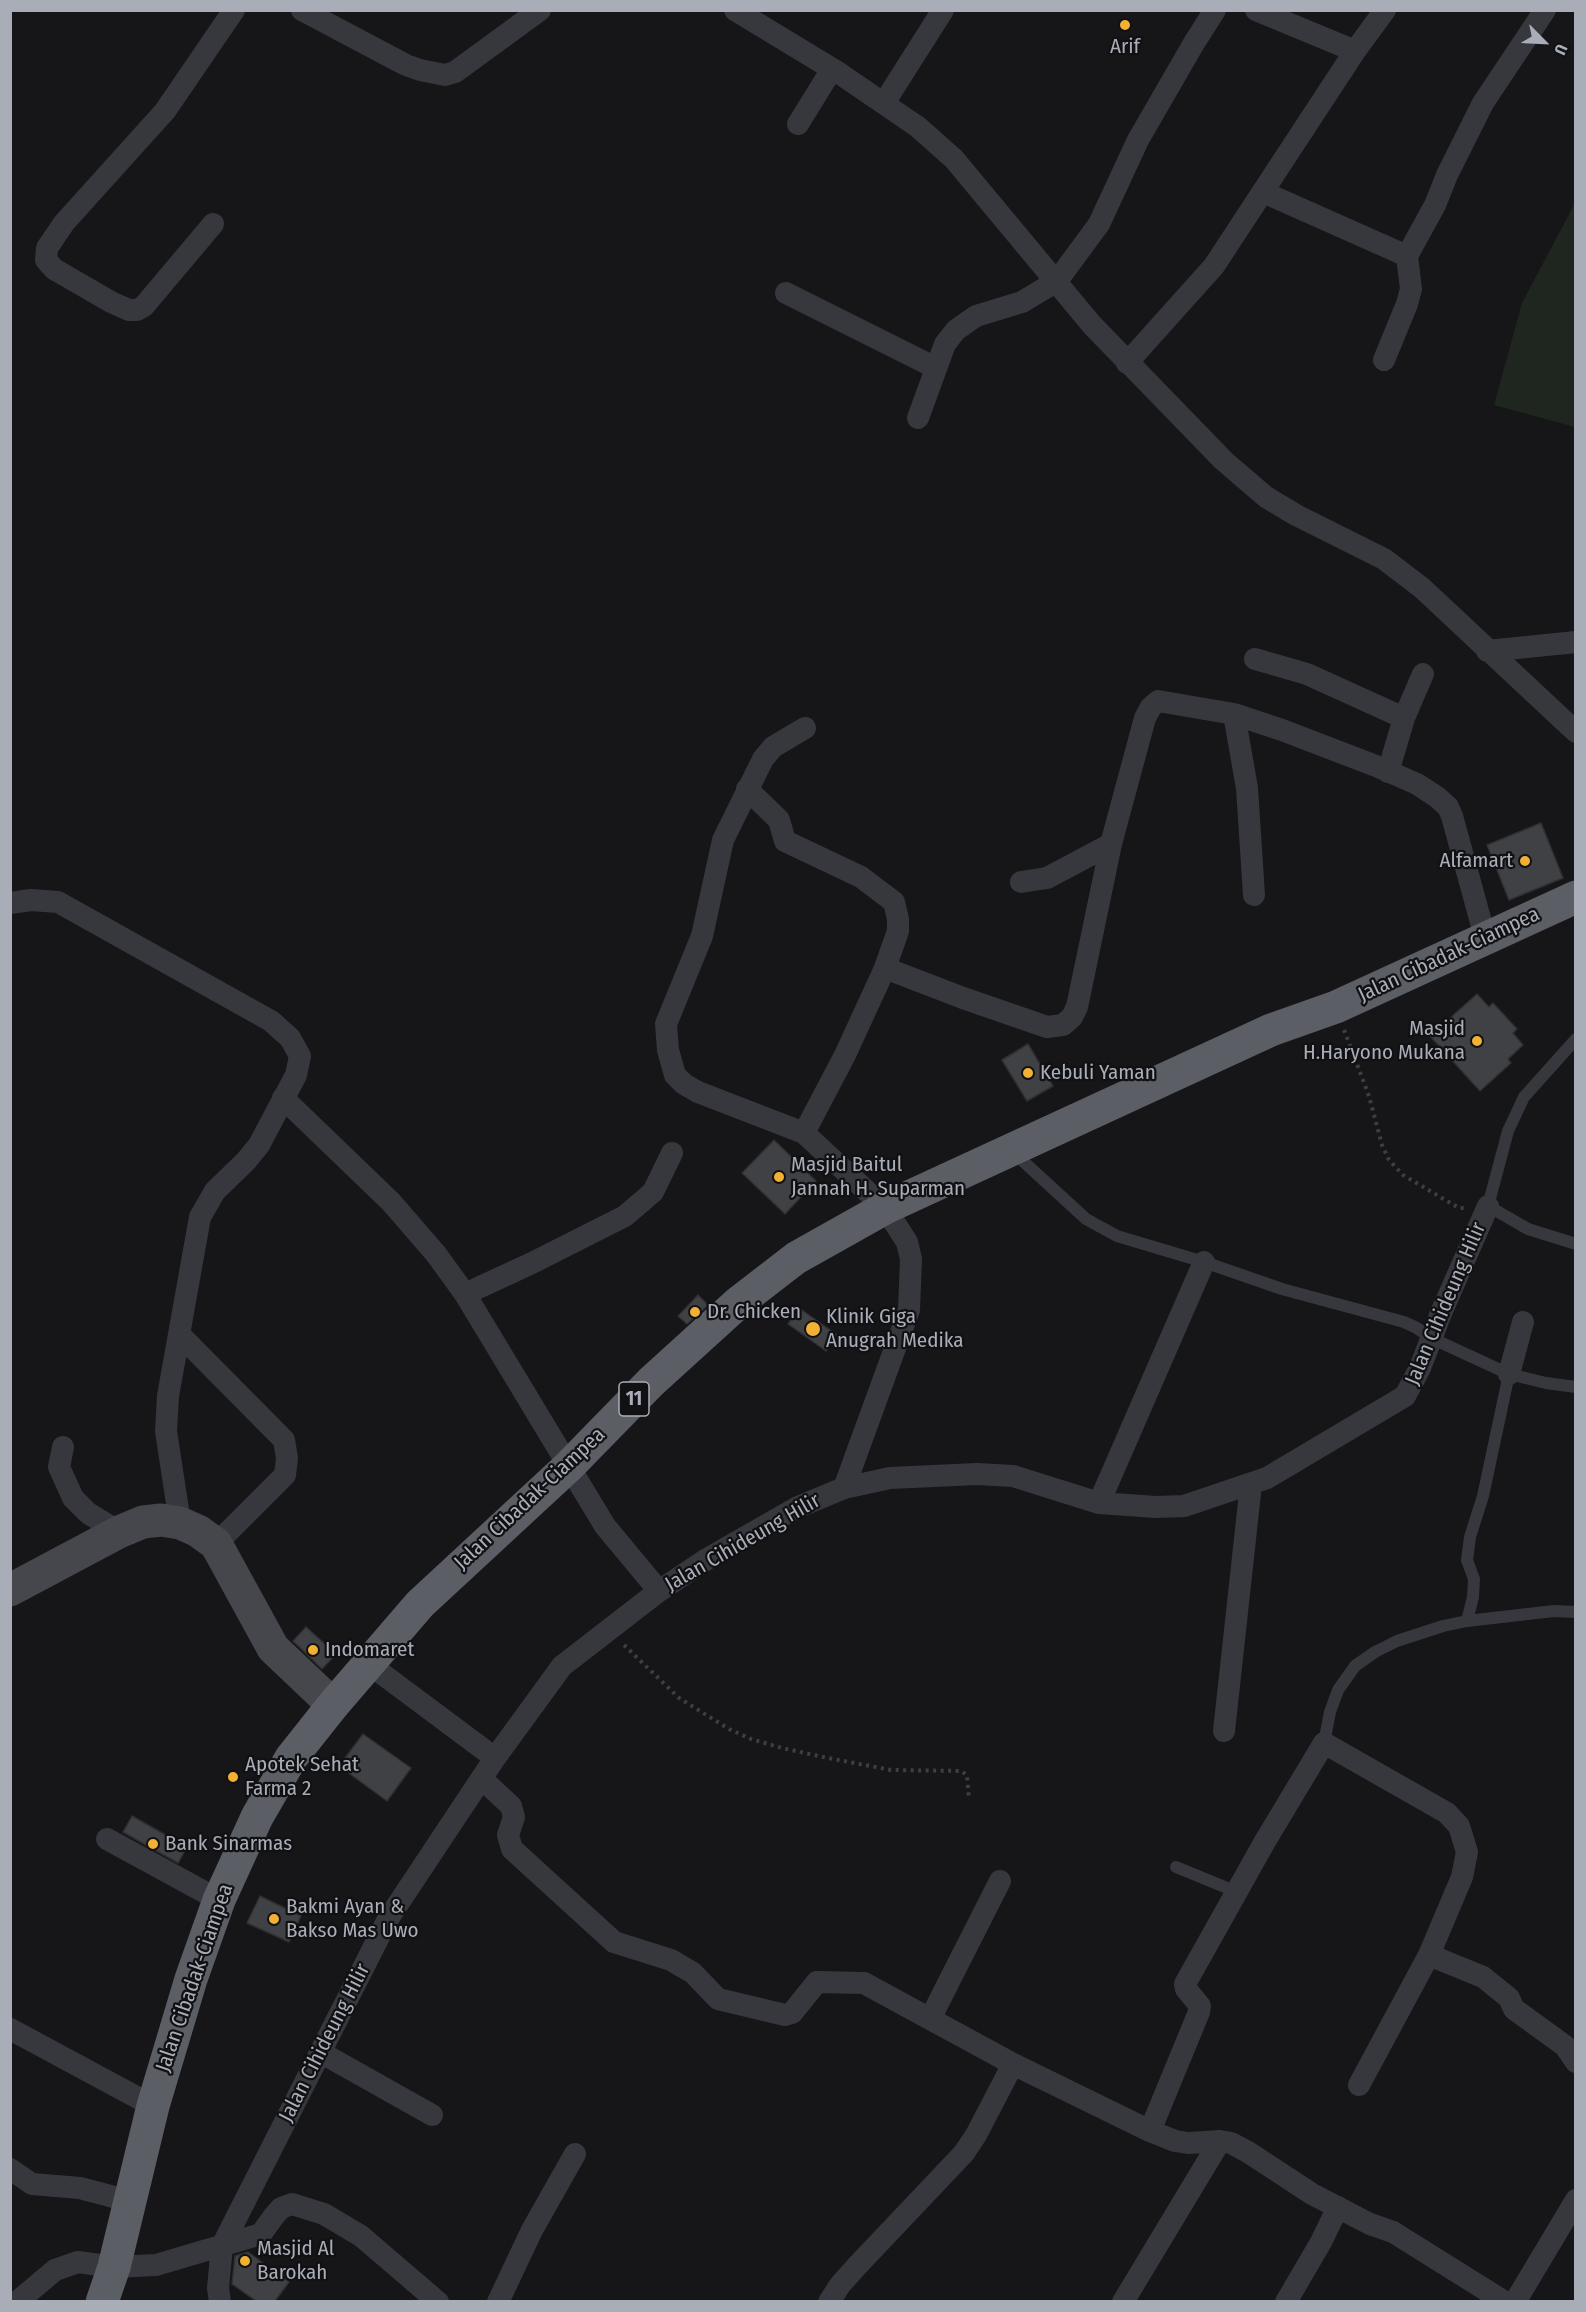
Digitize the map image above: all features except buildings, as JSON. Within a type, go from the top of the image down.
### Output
[{"type":"highway","name":"Jalan Cibadak-Ciampea","points":[[102,2301],[114,2267],[153,2106],[190,1979],[219,1900],[257,1817],[291,1758],[333,1705],[420,1604],[569,1466],[651,1382],[739,1302],[796,1258],[885,1208],[1271,1030],[1336,1007],[1575,897]]},
{"type":"main road","points":[[10,1590],[119,1532],[143,1522],[161,1520],[180,1523],[198,1531],[216,1544],[273,1648],[333,1705]]},
{"type":"street","points":[[213,224],[144,306],[137,310],[129,310],[111,302],[54,269],[46,260],[47,248],[64,223],[165,111],[234,10]]},
{"type":"street","points":[[302,10],[406,64],[420,70],[445,75],[455,72],[540,10]]},
{"type":"street","points":[[735,10],[832,69],[918,127],[954,159],[1058,281],[1092,325],[1224,461],[1266,497],[1296,515],[1384,559],[1422,588],[1575,732]]},
{"type":"street","points":[[884,104],[943,10]]},
{"type":"street","points":[[918,418],[945,344],[956,330],[976,316],[1022,302],[1058,281],[1099,224],[1138,141],[1215,10]]},
{"type":"street","points":[[1256,10],[1354,51]]},
{"type":"street","points":[[1127,363],[1214,266],[1354,51],[1385,10]]},
{"type":"street","points":[[1384,360],[1411,289],[1407,256],[1435,205],[1447,175],[1483,104],[1545,10]]},
{"type":"street","points":[[798,124],[832,69]]},
{"type":"street","points":[[1263,192],[1407,256]]},
{"type":"street","points":[[786,293],[936,368]]},
{"type":"street","points":[[1487,651],[1575,642]]},
{"type":"street","points":[[1255,658],[1307,674],[1404,718]]},
{"type":"street","points":[[1388,772],[1404,718],[1423,674]]},
{"type":"street","points":[[885,968],[1047,1027],[1063,1025],[1072,1017],[1077,1007],[1112,844],[1145,718],[1158,700],[1234,714],[1282,730],[1417,784],[1448,807],[1485,937]]},
{"type":"street","points":[[1234,714],[1247,788],[1254,895]]},
{"type":"street","points":[[805,728],[773,747],[763,759],[723,840],[702,936],[666,1024],[668,1050],[675,1075],[684,1084],[698,1092],[804,1133],[885,1208],[907,1242],[911,1259],[909,1310],[844,1488]]},
{"type":"street","points":[[747,789],[779,820],[785,841],[861,877],[894,902],[897,908],[898,931],[885,968],[845,1055],[804,1133]]},
{"type":"street","points":[[1021,882],[1047,878],[1112,844]]},
{"type":"street","points":[[10,903],[31,900],[58,902],[271,1021],[290,1038],[300,1056],[296,1076],[259,1145],[215,1191],[200,1217],[168,1396],[166,1431],[180,1523]]},
{"type":"street","points":[[283,1098],[404,1216],[465,1294],[605,1526],[659,1591]]},
{"type":"street","points":[[465,1294],[625,1216],[653,1192],[672,1153]]},
{"type":"street","name":"Jalan Cihideung Hilir","points":[[222,2246],[388,1919],[495,1758],[562,1666],[659,1591],[707,1559],[796,1508],[844,1488],[890,1478],[977,1474],[1013,1476],[1099,1503],[1156,1507],[1184,1506],[1267,1478],[1405,1396],[1420,1368],[1488,1206]]},
{"type":"street","points":[[1099,1503],[1204,1262]]},
{"type":"street","points":[[1509,1374],[1523,1322]]},
{"type":"street","points":[[179,1334],[284,1440],[287,1458],[285,1474],[216,1544]]},
{"type":"street","points":[[63,1447],[59,1467],[73,1498],[88,1513],[119,1532]]},
{"type":"street","points":[[1224,1731],[1251,1484]]},
{"type":"street","points":[[369,1664],[495,1758]]},
{"type":"street","points":[[1150,2131],[1199,2012],[1200,2006],[1185,1989],[1185,1984],[1324,1743],[1447,1813],[1459,1826],[1467,1852],[1462,1877],[1429,1955],[1359,2085]]},
{"type":"street","points":[[482,1779],[511,1806],[514,1817],[508,1835],[512,1849],[614,1942],[671,1960],[693,1973],[718,1999],[784,2015],[792,2013],[817,1982],[839,1984],[859,1982],[1013,2064],[1150,2131],[1176,2142],[1231,2143],[1259,2157],[1312,2194],[1370,2224],[1393,2232],[1505,2301]]},
{"type":"street","points":[[107,1839],[219,1900]]},
{"type":"street","points":[[930,2019],[1000,1881]]},
{"type":"street","points":[[1429,1955],[1483,1977],[1509,1998],[1514,2009],[1565,2046],[1575,2062]]},
{"type":"street","points":[[10,2029],[153,2106]]},
{"type":"street","points":[[320,2052],[432,2115]]},
{"type":"street","points":[[829,2301],[856,2267],[963,2153],[976,2135],[1013,2064]]},
{"type":"street","points":[[1123,2301],[1220,2141]]},
{"type":"street","points":[[498,2301],[532,2230],[575,2154]]},
{"type":"street","points":[[10,2169],[32,2184],[80,2188],[129,2201]]},
{"type":"street","points":[[1515,2301],[1575,2200]]},
{"type":"street","points":[[17,2301],[55,2270],[78,2262],[114,2267],[156,2265],[261,2234],[281,2208],[292,2204],[324,2214],[360,2236],[438,2301]]},
{"type":"street","points":[[1286,2301],[1321,2242],[1338,2207]]},
{"type":"street","points":[[222,2246],[224,2297]]},
{"type":"lane","name":"Jalan Cihideung Hilir","points":[[1488,1206],[1508,1131],[1524,1097],[1575,1039]]},
{"type":"lane","points":[[1012,1150],[1079,1212],[1101,1229],[1117,1236],[1204,1262],[1282,1289],[1404,1322],[1431,1338],[1509,1374],[1575,1387]]},
{"type":"lane","points":[[1488,1206],[1528,1229],[1575,1244]]},
{"type":"lane","points":[[1467,1621],[1473,1597],[1474,1579],[1467,1560],[1470,1537],[1483,1496],[1509,1374]]},
{"type":"lane","points":[[1324,1743],[1330,1712],[1338,1690],[1355,1666],[1397,1641],[1467,1621],[1554,1611],[1575,1612]]},
{"type":"lane","points":[[1176,1867],[1237,1892]]},
{"type":"path","points":[[1336,1007],[1369,1096],[1382,1145],[1389,1160],[1403,1175],[1459,1208],[1488,1206]]},
{"type":"path","points":[[608,1630],[679,1698],[729,1729],[782,1749],[891,1770],[961,1771],[967,1775],[969,1800]]},
{"type":"shaded area","points":[[1575,203],[1575,427],[1494,405],[1522,303]]},
{"type":"place","name":"Arif","points":[[1125,25]]},
{"type":"place","name":"Alfamart","points":[[1525,861]]},
{"type":"place","name":"Masjid H.Haryono Mukana","points":[[1477,1041]]},
{"type":"place","name":"Kebuli Yaman","points":[[1028,1073]]},
{"type":"place","name":"Masjid Baitul Jannah H. Suparman","points":[[779,1177]]},
{"type":"place","name":"Dr. Chicken","points":[[695,1312]]},
{"type":"place","name":"Klinik Giga Anugrah Medika","points":[[813,1329]]},
{"type":"place","name":"Indomaret","points":[[313,1650]]},
{"type":"place","name":"Apotek Sehat Farma 2","points":[[233,1777]]},
{"type":"place","name":"Bank Sinarmas","points":[[153,1844]]},
{"type":"place","name":"Bakmi Ayan & Bakso Mas Uwo","points":[[274,1919]]},
{"type":"place","name":"Masjid Al Barokah","points":[[245,2261]]}]
